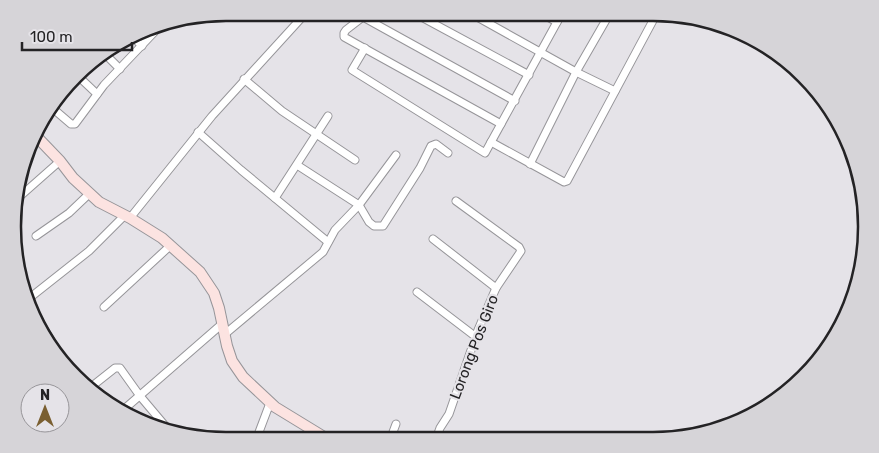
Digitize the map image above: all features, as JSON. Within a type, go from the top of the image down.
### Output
[{"type":"main road","points":[[40,140],[73,178],[99,202],[128,216],[170,245],[200,272],[214,293],[232,362],[243,377],[270,403],[316,432]]},
{"type":"street","points":[[33,295],[89,251],[128,216],[244,79],[298,21]]},
{"type":"street","points":[[358,21],[346,30],[343,35],[344,37],[501,124]]},
{"type":"street","points":[[376,21],[515,101]]},
{"type":"street","points":[[429,21],[529,75]]},
{"type":"street","points":[[485,21],[576,72],[615,91]]},
{"type":"street","points":[[530,164],[576,72],[605,21]]},
{"type":"street","points":[[492,142],[564,182],[567,181],[653,21]]},
{"type":"street","points":[[364,48],[352,70],[482,153],[486,152],[492,142],[557,22]]},
{"type":"street","points":[[56,112],[73,125],[97,94],[151,36]]},
{"type":"street","points":[[137,41],[142,46]]},
{"type":"street","points":[[109,58],[120,69]]},
{"type":"street","points":[[244,79],[282,111],[355,160]]},
{"type":"street","points":[[82,80],[97,94]]},
{"type":"street","points":[[274,198],[328,116]]},
{"type":"street","points":[[198,132],[328,242]]},
{"type":"street","points":[[297,165],[359,205],[368,222],[374,226],[383,226],[420,168],[431,146],[436,144],[448,153]]},
{"type":"street","points":[[128,406],[223,329],[305,268],[323,252],[335,230],[359,205],[396,156]]},
{"type":"street","points":[[24,193],[60,161]]},
{"type":"street","points":[[36,236],[70,213],[90,193]]},
{"type":"street","name":"Lorong Pos Giro","points":[[439,432],[449,414],[476,337],[496,288],[521,250],[519,246],[456,201]]},
{"type":"street","points":[[433,239],[496,288]]},
{"type":"street","points":[[104,308],[170,245]]},
{"type":"street","points":[[418,292],[476,337]]},
{"type":"street","points":[[95,384],[118,367],[162,421]]},
{"type":"street","points":[[259,432],[270,403]]},
{"type":"street","points":[[393,432],[396,424]]}]
